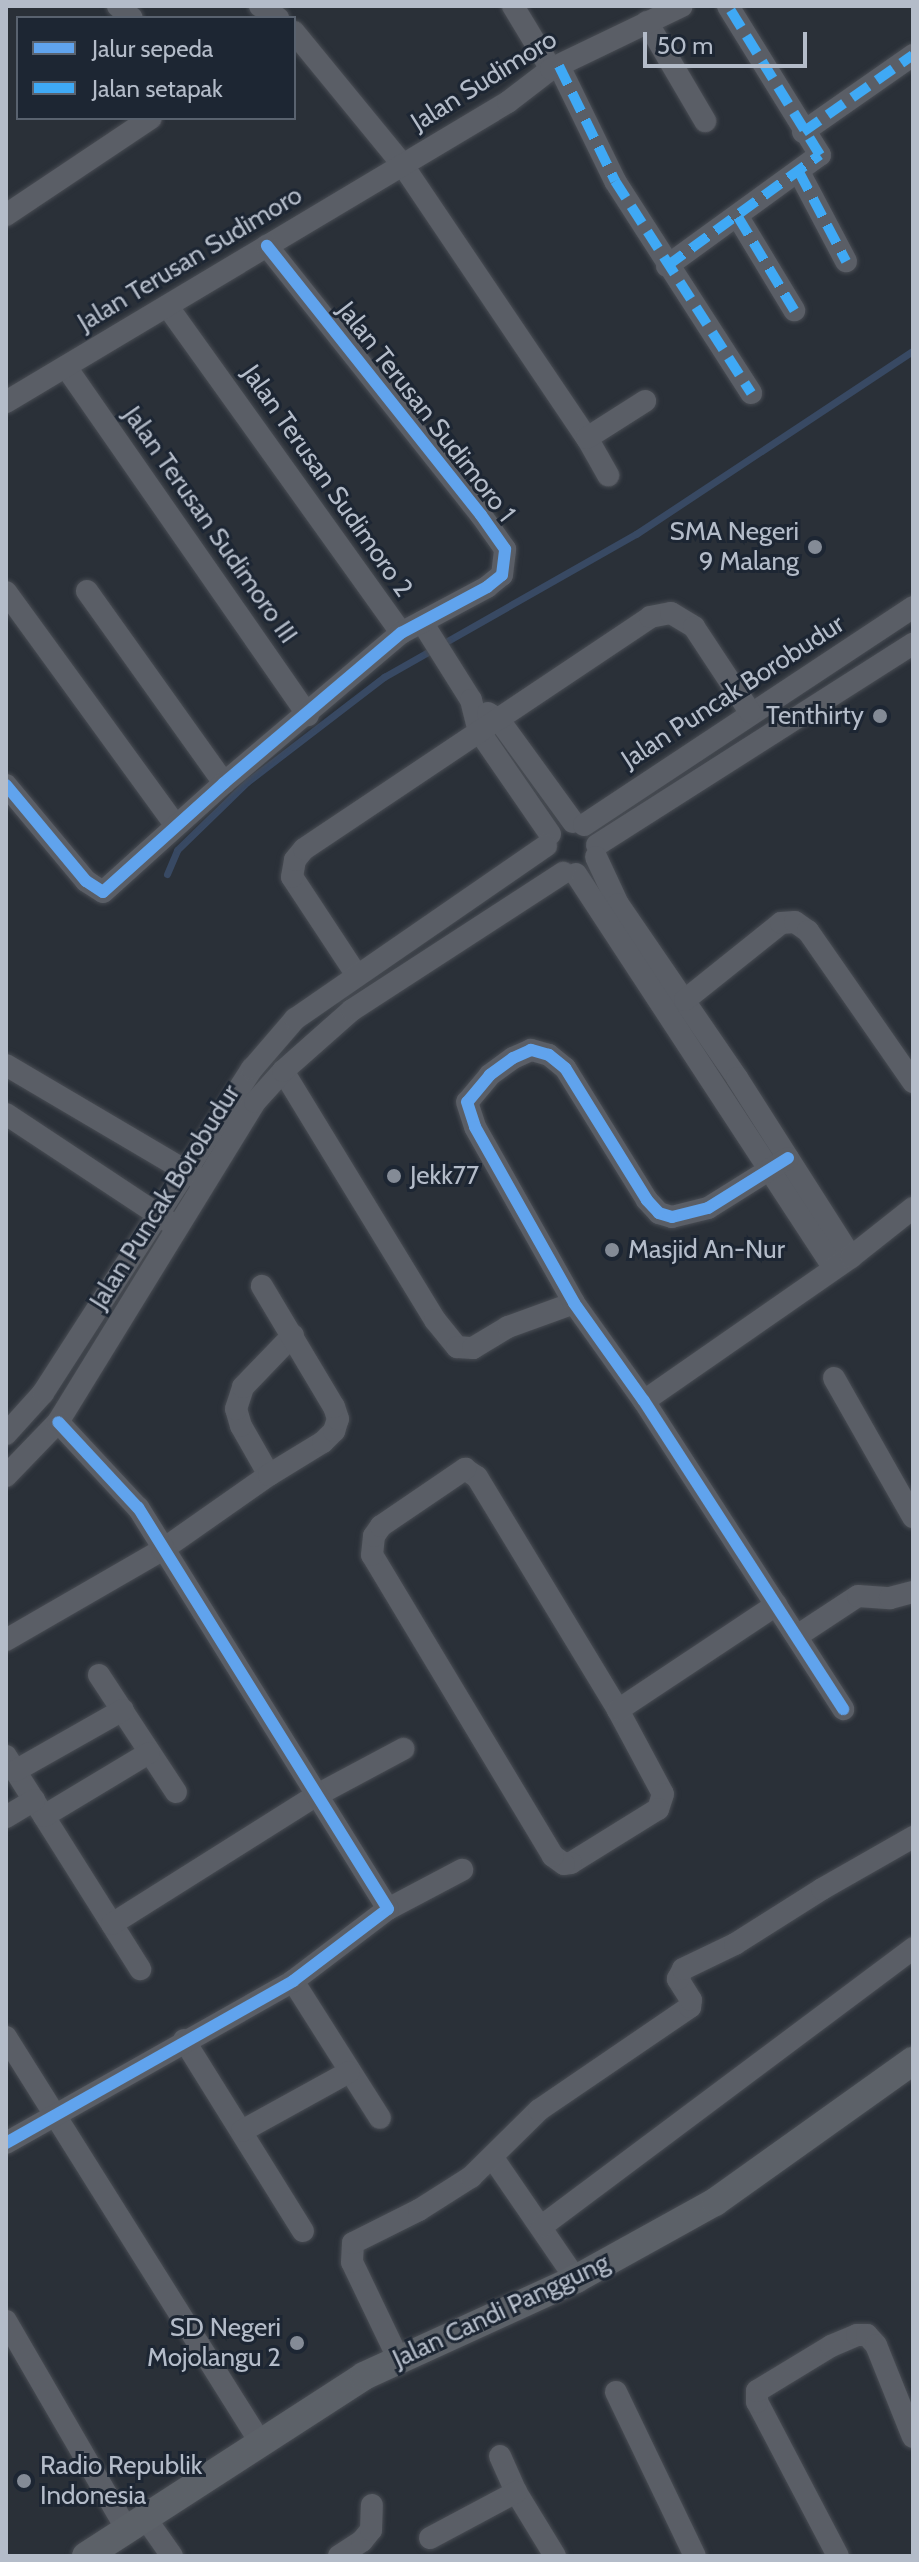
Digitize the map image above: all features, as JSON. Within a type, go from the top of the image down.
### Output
[{"type":"main road","name":"Jalan Candi Panggung","points":[[86,2556],[364,2376],[576,2279],[715,2202],[913,2061]]},
{"type":"street","points":[[513,6],[555,67],[615,181],[667,266],[751,393]]},
{"type":"street","points":[[667,266],[820,155],[728,6]]},
{"type":"street","points":[[665,12],[705,121]]},
{"type":"street","name":"Jalan Sudimoro","points":[[402,164],[508,102],[555,67],[665,12]]},
{"type":"street","points":[[296,34],[402,164],[587,438],[608,475]]},
{"type":"street","points":[[803,132],[913,55]]},
{"type":"street","points":[[6,215],[148,120]]},
{"type":"street","name":"Jalan Terusan Sudimoro","points":[[6,402],[402,164]]},
{"type":"street","points":[[799,172],[846,261]]},
{"type":"street","points":[[738,217],[794,310]]},
{"type":"street","name":"Jalan Terusan Sudimoro 1","points":[[267,246],[385,390],[505,549],[506,564],[502,575],[425,627]]},
{"type":"street","name":"Jalan Terusan Sudimoro 2","points":[[168,307],[401,633],[425,627]]},
{"type":"street","name":"Jalan Terusan Sudimoro III","points":[[66,367],[308,715]]},
{"type":"street","points":[[587,438],[645,401]]},
{"type":"street","points":[[87,591],[224,783]]},
{"type":"street","points":[[6,592],[176,826]]},
{"type":"street","name":"Jalan Puncak Borobudur","points":[[578,824],[913,607]]},
{"type":"street","points":[[356,974],[297,889],[292,877],[295,860],[304,849],[661,613],[671,613],[694,627],[750,712]]},
{"type":"street","points":[[425,627],[489,726],[548,840],[550,862],[570,873],[728,1084],[843,1263]]},
{"type":"street","points":[[6,785],[86,881],[103,892],[224,783],[308,715],[401,633]]},
{"type":"street","points":[[570,873],[585,871],[597,851],[913,644]]},
{"type":"street","points":[[851,647],[867,674]]},
{"type":"street","points":[[489,726],[578,824],[595,837],[597,851],[618,904],[685,1000],[728,1084]]},
{"type":"street","points":[[548,840],[556,827],[578,824]]},
{"type":"street","name":"Jalan Puncak Borobudur","points":[[6,1434],[43,1393],[252,1069],[295,1019],[548,840]]},
{"type":"street","name":"Jalan Puncak Borobudur","points":[[6,1476],[58,1422],[255,1102],[283,1071],[352,1010],[570,873]]},
{"type":"street","points":[[685,1000],[781,923],[795,922],[808,931],[913,1082]]},
{"type":"street","points":[[779,1164],[708,1208],[672,1217],[659,1213],[638,1188],[565,1068],[549,1055],[531,1050],[513,1058],[476,1089],[467,1102],[469,1112],[574,1303],[644,1401],[843,1709]]},
{"type":"street","points":[[6,1065],[205,1183]]},
{"type":"street","points":[[283,1071],[435,1320],[457,1347],[473,1348],[508,1327],[574,1303]]},
{"type":"street","points":[[28,1080],[6,1113],[176,1227]]},
{"type":"street","points":[[644,1401],[843,1263],[913,1208]]},
{"type":"street","points":[[6,1640],[162,1550],[269,1475],[323,1442],[337,1425],[334,1407],[262,1286]]},
{"type":"street","points":[[269,1475],[241,1426],[236,1409],[243,1387],[293,1335]]},
{"type":"street","points":[[834,1378],[913,1517]]},
{"type":"street","points":[[58,1422],[138,1508],[388,1909]]},
{"type":"street","points":[[459,1470],[472,1471],[618,1710],[661,1784],[663,1802],[658,1809],[564,1864],[553,1856],[372,1555],[374,1536],[381,1526],[459,1470]]},
{"type":"street","points":[[797,1636],[858,1596],[890,1598],[913,1592]]},
{"type":"street","points":[[618,1710],[776,1605]]},
{"type":"street","points":[[99,1675],[176,1792]]},
{"type":"street","points":[[123,1710],[11,1764],[140,1969]]},
{"type":"street","points":[[112,1924],[317,1795],[403,1749]]},
{"type":"street","points":[[6,1817],[39,1808],[149,1753]]},
{"type":"street","points":[[398,2358],[352,2262],[353,2243],[419,2210],[471,2177],[539,2110],[690,2007],[691,2000],[678,1979],[683,1969],[735,1944],[913,1837]]},
{"type":"street","points":[[6,2143],[293,1981],[388,1909],[462,1870]]},
{"type":"street","points":[[542,2226],[913,1948]]},
{"type":"street","points":[[293,1981],[380,2118]]},
{"type":"street","points":[[6,2037],[260,2442]]},
{"type":"street","points":[[184,2040],[303,2231]]},
{"type":"street","points":[[242,2131],[349,2072]]},
{"type":"street","points":[[493,2158],[576,2279]]},
{"type":"street","points":[[6,2321],[136,2524],[172,2556]]},
{"type":"street","points":[[831,2554],[757,2402],[758,2389],[831,2346],[857,2335],[867,2335],[876,2345],[913,2437]]},
{"type":"street","points":[[616,2392],[695,2556]]},
{"type":"street","points":[[500,2456],[516,2492],[555,2556]]},
{"type":"street","points":[[430,2538],[516,2492]]},
{"type":"street","points":[[339,2556],[362,2541],[371,2530],[372,2505]]},
{"type":"waterway","points":[[167,874],[177,850],[247,782],[384,677],[636,534],[913,351]]},
{"type":"marked path","points":[[667,266],[820,155],[728,6]]},
{"type":"marked path","points":[[803,132],[913,55]]},
{"type":"marked path","points":[[559,66],[615,181],[751,393]]},
{"type":"marked path","points":[[799,172],[846,261]]},
{"type":"marked path","points":[[738,217],[794,310]]},
{"type":"cycle path","points":[[6,785],[86,881],[103,892],[224,783],[401,633],[487,587],[502,575],[505,549],[481,515],[267,246]]},
{"type":"cycle path","points":[[788,1158],[708,1208],[672,1217],[659,1213],[647,1200],[565,1068],[549,1055],[531,1050],[513,1058],[490,1075],[467,1102],[475,1127],[574,1303],[644,1401],[843,1709]]},
{"type":"cycle path","points":[[6,2143],[293,1981],[388,1909],[138,1508],[58,1422]]},
{"type":"place","name":"SMA Negeri 9 Malang","points":[[815,547]]},
{"type":"place","name":"Tenthirty","points":[[880,716]]},
{"type":"place","name":"Jekk77","points":[[394,1176]]},
{"type":"place","name":"Masjid An-Nur","points":[[612,1250]]},
{"type":"place","name":"SD Negeri Mojolangu 2","points":[[297,2343]]},
{"type":"place","name":"Radio Republik Indonesia","points":[[24,2481]]}]
